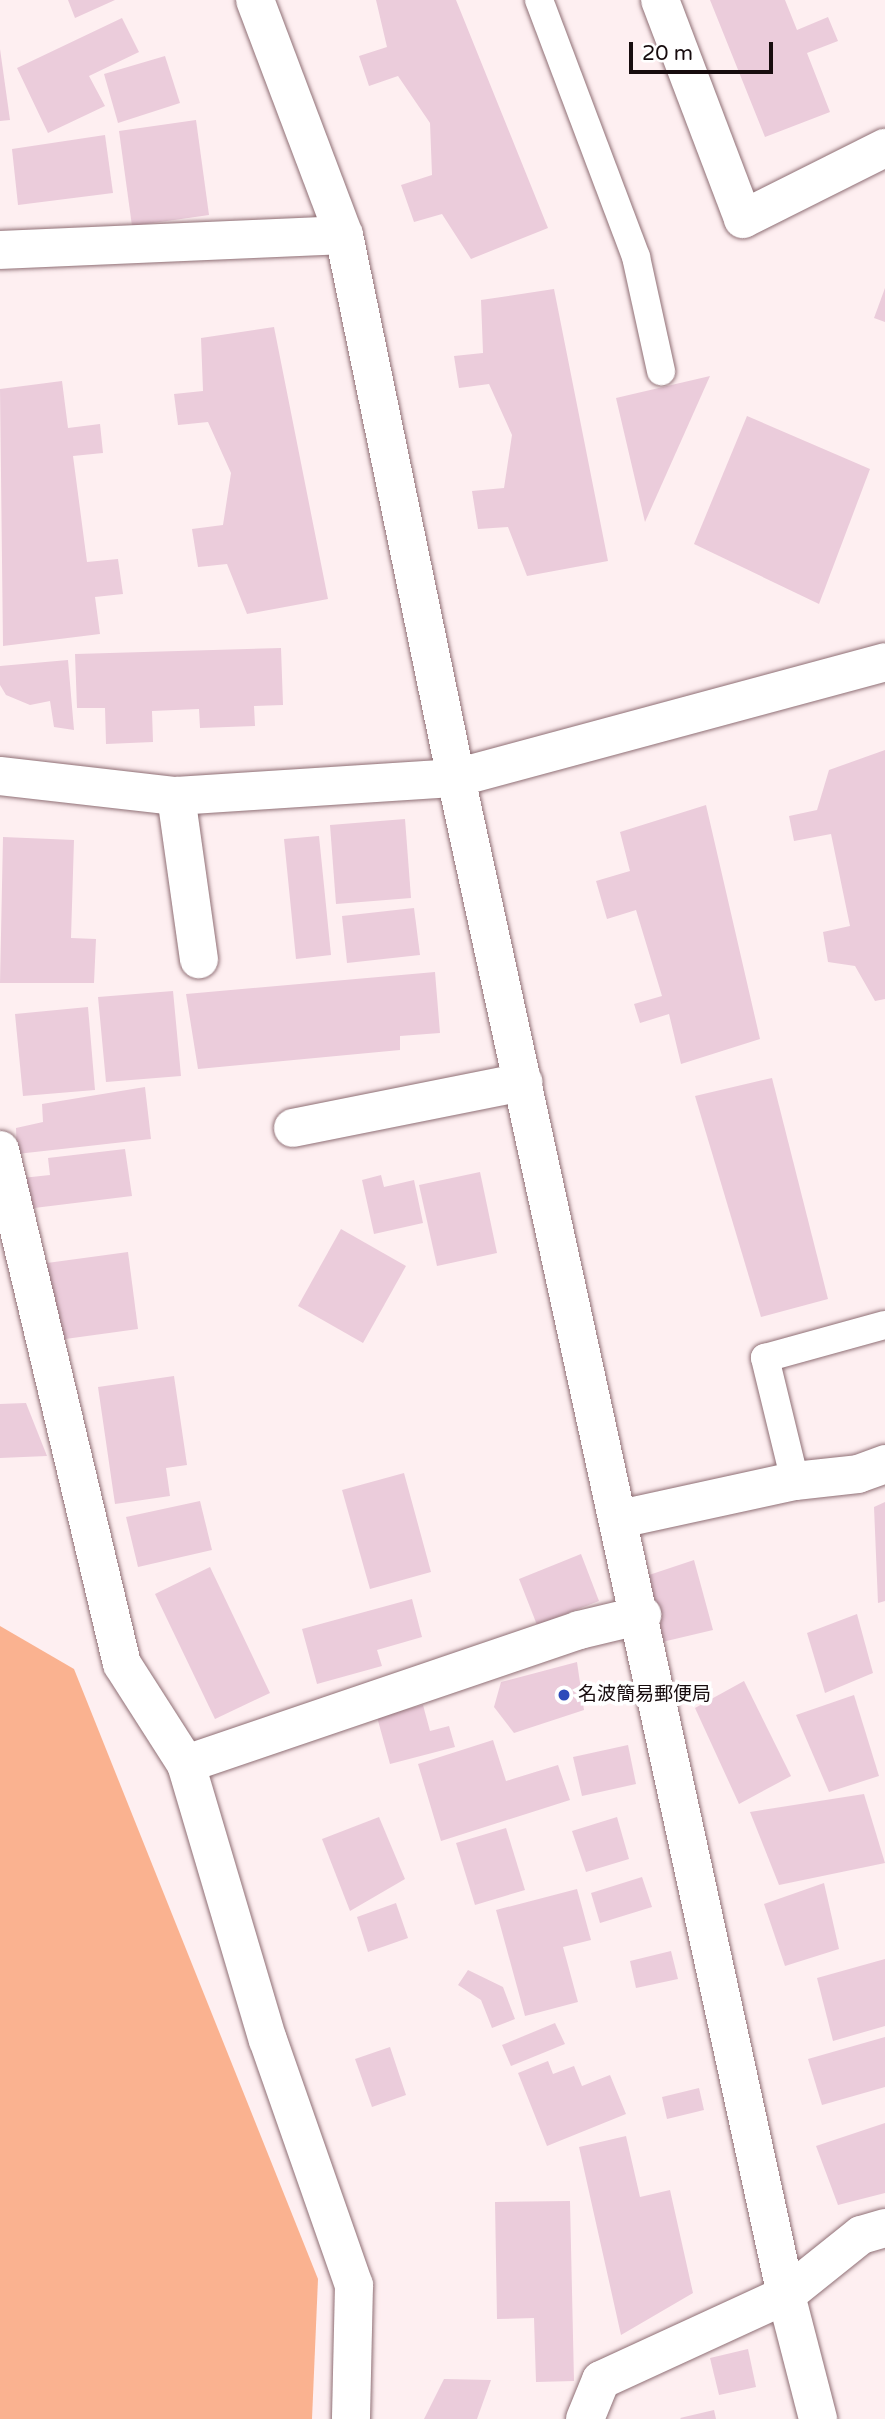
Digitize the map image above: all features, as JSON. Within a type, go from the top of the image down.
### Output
[{"type":"street","points":[[255,0],[344,235],[456,778],[642,1615],[786,2295],[818,2419]]},
{"type":"street","points":[[660,0],[743,219],[885,148]]},
{"type":"street","points":[[0,250],[344,235]]},
{"type":"street","points":[[0,776],[177,796],[456,778],[885,662]]},
{"type":"street","points":[[177,796],[199,959]]},
{"type":"street","points":[[293,1128],[523,1082]]},
{"type":"street","points":[[0,1150],[4,1196],[122,1664],[186,1764],[268,2040],[354,2285],[351,2419]]},
{"type":"street","points":[[620,1519],[795,1481],[858,1474],[885,1464]]},
{"type":"street","points":[[186,1764],[579,1630],[642,1615]]},
{"type":"street","points":[[585,2419],[601,2379],[786,2295],[861,2235],[885,2228]]},
{"type":"lane","points":[[539,0],[636,257],[661,371]]},
{"type":"lane","points":[[795,1481],[765,1358],[885,1325]]},
{"type":"shaded area","points":[[0,1626],[74,1669],[318,2279],[312,2419],[0,2419]]},
{"type":"building","points":[[68,0],[115,0],[75,18]]},
{"type":"building","points":[[376,0],[456,0],[548,228],[471,259],[442,214],[414,222],[401,185],[432,175],[430,123],[398,76],[369,86],[359,56],[387,47]]},
{"type":"building","points":[[710,0],[785,0],[797,30],[828,17],[838,41],[807,53],[830,112],[765,137]]},
{"type":"building","points":[[122,18],[139,52],[89,76],[105,106],[48,133],[17,68]]},
{"type":"building","points":[[0,49],[10,120],[0,121]]},
{"type":"building","points":[[165,56],[180,103],[118,123],[104,74]]},
{"type":"building","points":[[196,120],[209,215],[132,226],[119,131]]},
{"type":"building","points":[[105,135],[113,193],[18,205],[12,149]]},
{"type":"building","points":[[885,288],[885,322],[874,318]]},
{"type":"building","points":[[554,289],[608,561],[527,576],[508,527],[478,529],[472,491],[504,488],[512,435],[489,384],[459,388],[454,356],[483,353],[481,300]]},
{"type":"building","points":[[274,327],[328,599],[247,614],[227,564],[198,567],[192,529],[223,525],[231,473],[208,422],[178,425],[174,394],[203,391],[201,338]]},
{"type":"building","points":[[710,376],[645,522],[616,398]]},
{"type":"building","points":[[62,381],[68,428],[100,424],[103,453],[73,456],[87,562],[118,559],[123,594],[95,597],[100,634],[3,646],[0,389]]},
{"type":"building","points":[[747,416],[870,469],[819,604],[694,544]]},
{"type":"building","points":[[281,648],[283,705],[254,706],[255,726],[200,728],[199,709],[152,711],[153,742],[106,744],[105,708],[77,708],[75,654]]},
{"type":"building","points":[[68,660],[74,730],[54,727],[50,701],[30,705],[6,695],[0,685],[0,666]]},
{"type":"building","points":[[885,750],[885,999],[875,1001],[855,966],[828,962],[823,932],[850,926],[831,834],[794,841],[789,816],[817,810],[829,770]]},
{"type":"building","points":[[706,805],[760,1039],[681,1064],[669,1014],[640,1023],[634,1004],[662,996],[636,910],[607,919],[596,881],[630,871],[620,832]]},
{"type":"building","points":[[405,819],[411,898],[336,904],[330,825]]},
{"type":"building","points":[[319,836],[331,955],[296,959],[284,839]]},
{"type":"building","points":[[3,837],[74,840],[71,938],[96,939],[94,983],[0,983]]},
{"type":"building","points":[[414,908],[420,955],[347,963],[342,916]]},
{"type":"building","points":[[435,972],[440,1033],[400,1036],[400,1050],[198,1069],[186,994]]},
{"type":"building","points":[[173,991],[181,1076],[106,1082],[98,997]]},
{"type":"building","points":[[88,1007],[95,1090],[23,1096],[15,1014]]},
{"type":"building","points":[[772,1078],[828,1299],[761,1317],[695,1096]]},
{"type":"building","points":[[145,1087],[151,1139],[17,1154],[16,1128],[43,1122],[42,1104]]},
{"type":"building","points":[[125,1149],[132,1196],[26,1209],[22,1178],[50,1175],[48,1158]]},
{"type":"building","points":[[480,1172],[497,1253],[437,1266],[419,1185]]},
{"type":"building","points":[[381,1175],[384,1187],[414,1180],[423,1223],[374,1234],[362,1180]]},
{"type":"building","points":[[341,1229],[406,1266],[363,1343],[298,1306]]},
{"type":"building","points":[[128,1252],[138,1329],[58,1340],[47,1263]]},
{"type":"building","points":[[174,1376],[187,1465],[166,1468],[170,1496],[115,1504],[98,1387]]},
{"type":"building","points":[[26,1403],[47,1456],[0,1458],[0,1404]]},
{"type":"building","points":[[404,1473],[431,1572],[370,1589],[342,1490]]},
{"type":"building","points":[[200,1501],[212,1550],[138,1567],[126,1517]]},
{"type":"building","points":[[885,1502],[885,1601],[878,1603],[874,1507]]},
{"type":"building","points":[[581,1554],[599,1601],[537,1625],[519,1579]]},
{"type":"building","points":[[694,1560],[713,1630],[658,1643],[643,1577]]},
{"type":"building","points":[[210,1567],[270,1693],[215,1719],[155,1594]]},
{"type":"building","points":[[412,1599],[422,1637],[377,1650],[382,1666],[317,1684],[302,1629]]},
{"type":"building","points":[[857,1614],[873,1673],[825,1693],[807,1633]]},
{"type":"building","points":[[577,1662],[584,1710],[514,1733],[494,1707],[501,1682]]},
{"type":"building","points":[[744,1681],[791,1776],[739,1804],[695,1708]]},
{"type":"building","points":[[854,1695],[879,1776],[829,1792],[796,1715]]},
{"type":"building","points":[[423,1705],[430,1731],[449,1726],[455,1747],[390,1764],[377,1717]]},
{"type":"building","points":[[493,1740],[506,1781],[558,1765],[570,1800],[441,1841],[418,1764]]},
{"type":"building","points":[[628,1745],[636,1784],[582,1796],[573,1757]]},
{"type":"building","points":[[864,1794],[885,1863],[779,1885],[750,1812]]},
{"type":"building","points":[[379,1817],[405,1879],[350,1911],[322,1839]]},
{"type":"building","points":[[617,1817],[629,1859],[586,1872],[572,1831]]},
{"type":"building","points":[[506,1828],[525,1890],[475,1905],[456,1843]]},
{"type":"building","points":[[642,1877],[652,1907],[600,1923],[591,1893]]},
{"type":"building","points":[[824,1883],[839,1949],[785,1966],[764,1904]]},
{"type":"building","points":[[577,1889],[591,1940],[563,1947],[578,2002],[525,2016],[496,1910]]},
{"type":"building","points":[[396,1903],[408,1938],[368,1952],[357,1917]]},
{"type":"building","points":[[671,1951],[678,1979],[636,1988],[630,1961]]},
{"type":"building","points":[[885,1959],[885,2026],[833,2041],[817,1978]]},
{"type":"building","points":[[468,1970],[503,1987],[515,2019],[492,2028],[481,2000],[458,1985]]},
{"type":"building","points":[[555,2023],[565,2044],[511,2066],[502,2045]]},
{"type":"building","points":[[885,2037],[885,2087],[822,2105],[808,2059]]},
{"type":"building","points":[[390,2047],[406,2095],[372,2107],[355,2059]]},
{"type":"building","points":[[548,2061],[553,2074],[574,2066],[582,2086],[610,2075],[626,2114],[547,2146],[518,2073]]},
{"type":"building","points":[[699,2088],[704,2110],[667,2119],[662,2097]]},
{"type":"building","points":[[885,2123],[885,2193],[838,2205],[816,2146]]},
{"type":"building","points":[[626,2136],[640,2197],[670,2190],[693,2293],[621,2335],[579,2147]]},
{"type":"building","points":[[570,2201],[574,2381],[536,2382],[534,2318],[497,2319],[495,2202]]},
{"type":"building","points":[[748,2349],[756,2387],[719,2395],[710,2358]]},
{"type":"building","points":[[444,2379],[491,2380],[477,2419],[424,2419]]},
{"type":"building","points":[[714,2410],[716,2419],[680,2418]]},
{"type":"place","name":"名波簡易郵便局","points":[[564,1695]]}]
